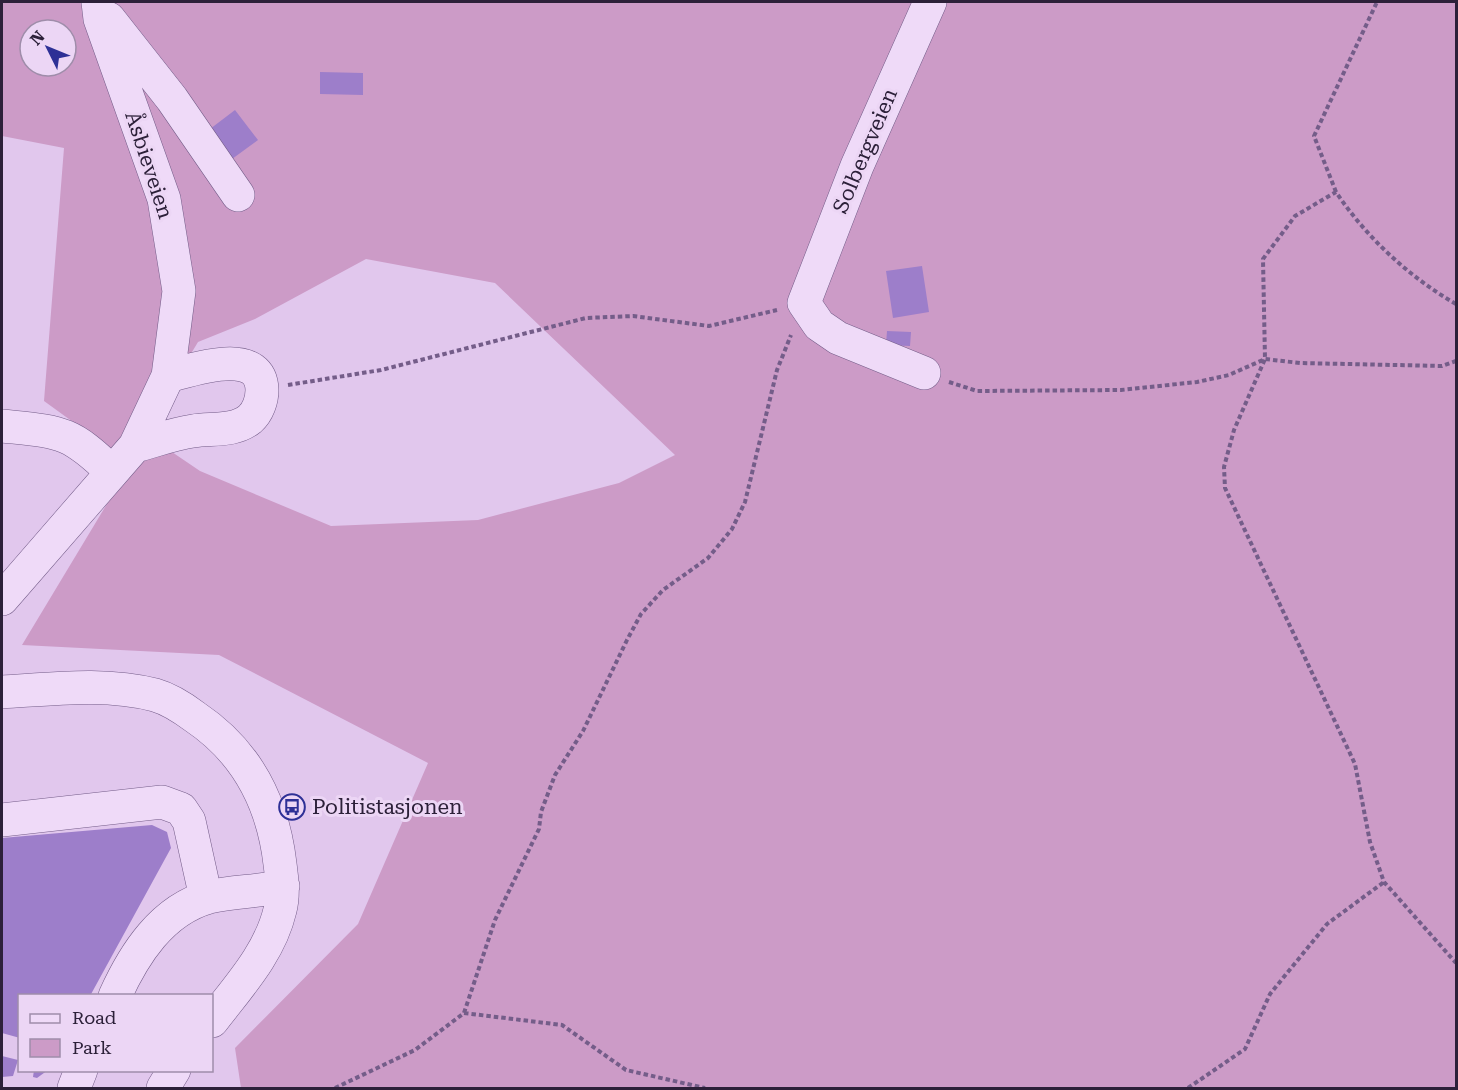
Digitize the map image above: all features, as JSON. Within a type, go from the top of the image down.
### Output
[{"type":"street","name":"Solbergveien","points":[[804,303],[856,166],[930,2]]},
{"type":"street","points":[[99,10],[140,56],[238,195]]},
{"type":"street","name":"Åsbieveien","points":[[2,599],[135,446],[168,376],[179,291],[164,199],[99,10]]},
{"type":"street","points":[[804,303],[819,325],[837,338],[924,373]]},
{"type":"street","points":[[135,446],[192,431],[234,427],[251,418],[261,403],[262,388],[259,377],[248,367],[224,361],[168,376]]},
{"type":"street","points":[[2,426],[58,432],[85,446],[112,472]]},
{"type":"street","points":[[2,692],[122,688],[158,696],[203,722],[234,748],[251,772],[267,804],[277,837],[283,886],[281,908],[271,937],[250,971],[213,1020]]},
{"type":"street","points":[[2,820],[162,802],[181,809],[189,821],[206,898]]},
{"type":"street","points":[[116,994],[152,934],[175,914],[206,898],[283,886]]},
{"type":"street","points":[[74,1089],[81,1072]]},
{"type":"street","points":[[164,1089],[173,1072]]},
{"type":"path","points":[[1377,2],[1314,136],[1336,192],[1354,218],[1379,246],[1456,304]]},
{"type":"path","points":[[1336,192],[1295,216],[1263,259],[1265,359],[1234,430],[1224,467],[1225,488],[1355,764],[1370,842],[1384,882],[1456,963]]},
{"type":"path","points":[[262,388],[381,370],[586,318],[633,316],[709,326],[804,303]]},
{"type":"path","points":[[335,1089],[415,1050],[464,1013],[495,920],[539,829],[541,812],[555,775],[584,731],[641,614],[663,590],[708,558],[732,529],[745,502],[777,370],[804,303]]},
{"type":"path","points":[[924,373],[977,392],[1121,390],[1197,382],[1229,375],[1265,359],[1300,363],[1442,366],[1456,361]]},
{"type":"path","points":[[1188,1089],[1245,1049],[1270,994],[1327,924],[1384,882]]},
{"type":"path","points":[[464,1013],[562,1025],[626,1070],[705,1089]]},
{"type":"green space","points":[[2,2],[1456,2],[1456,1088],[241,1088],[235,1048],[358,924],[428,763],[219,655],[22,645],[131,464],[44,401],[64,148],[2,136]],"holes":[[[366,259],[495,283],[675,455],[619,483],[478,520],[331,526],[200,471],[141,431],[153,417],[198,342],[255,319]]]},
{"type":"building","points":[[320,72],[363,73],[363,95],[320,94]]},
{"type":"building","points":[[235,110],[258,140],[232,159],[210,129]]},
{"type":"building","points":[[922,266],[929,312],[893,318],[886,271]]},
{"type":"building","points":[[887,331],[911,332],[910,346],[886,345]]},
{"type":"building","points":[[152,825],[167,832],[171,848],[91,994],[18,994],[18,1037],[2,1033],[2,838]]},
{"type":"building","points":[[2,1056],[18,1060],[13,1076],[2,1077]]},
{"type":"building","points":[[34,1072],[45,1072],[37,1078],[33,1077]]},
{"type":"place","name":"Politistasjonen","points":[[292,807]]}]
